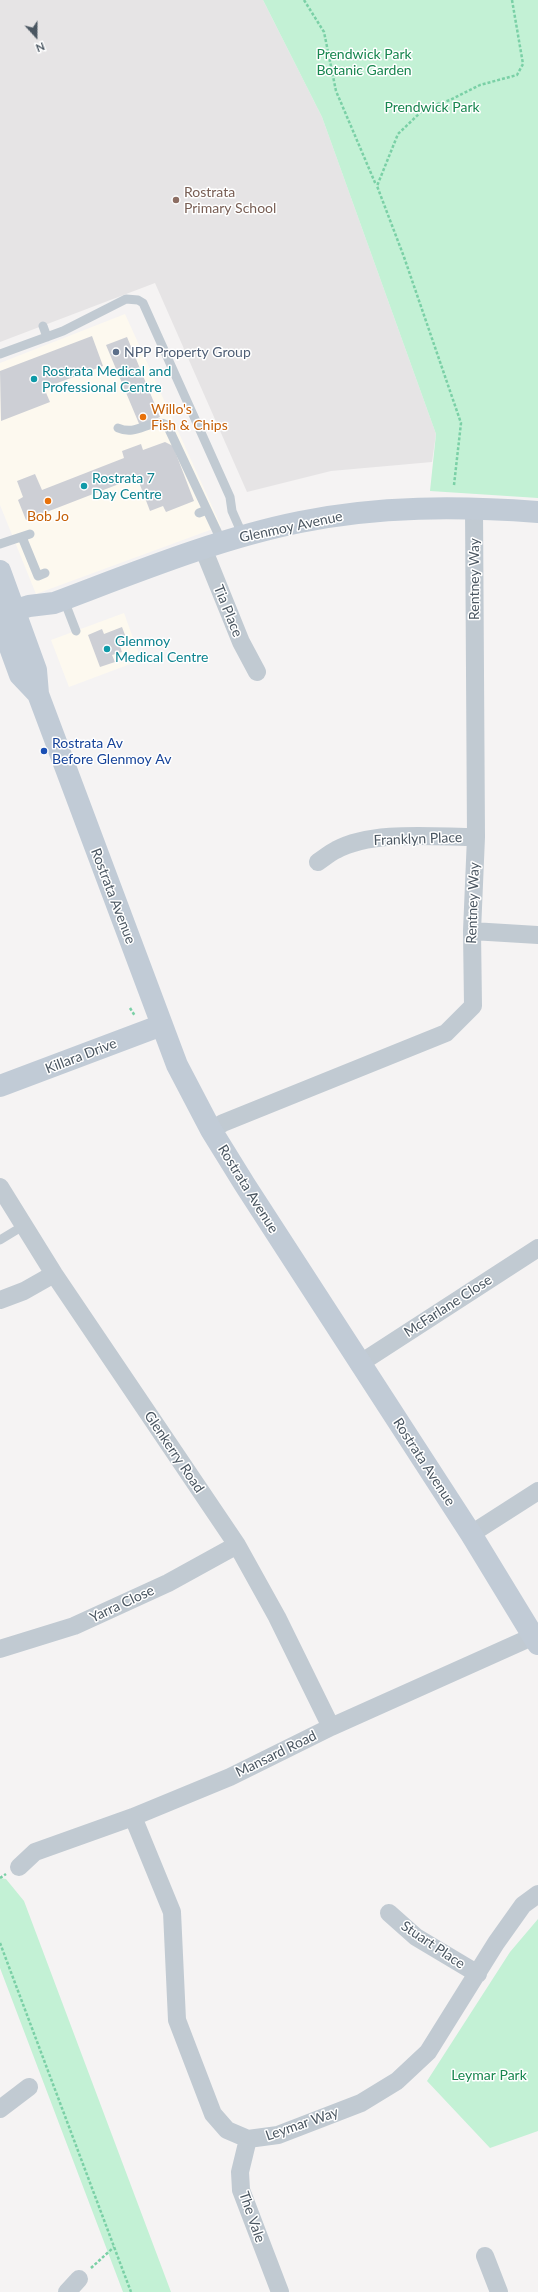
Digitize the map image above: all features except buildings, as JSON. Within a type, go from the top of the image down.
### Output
[{"type":"street","name":"Glenmoy Avenue","points":[[8,620],[213,545],[299,522],[353,513],[410,508],[474,508],[538,512]]},
{"type":"street","name":"Rentney Way","points":[[211,1130],[223,1123],[446,1033],[473,1006],[472,931],[476,837],[474,508]]},
{"type":"street","name":"Tia Place","points":[[213,545],[241,642],[257,672]]},
{"type":"street","name":"Rostrata Avenue","points":[[0,571],[8,620],[36,670],[38,694],[177,1065],[211,1130],[359,1364],[470,1534],[536,1640]]},
{"type":"street","name":"Franklyn Place","points":[[318,862],[337,850],[363,841],[387,838],[476,837]]},
{"type":"street","points":[[472,931],[538,934]]},
{"type":"street","name":"Killara Drive","points":[[0,1071],[160,1018]]},
{"type":"street","name":"Killara Drive","points":[[0,1086],[160,1018]]},
{"type":"street","name":"Glenkerry Road","points":[[0,1187],[54,1274],[237,1545],[278,1617],[331,1727]]},
{"type":"street","name":"McFarlane Close","points":[[359,1364],[538,1248]]},
{"type":"street","points":[[0,1300],[24,1291],[54,1274]]},
{"type":"street","points":[[470,1534],[538,1491]]},
{"type":"street","name":"Yarra Close","points":[[0,1649],[74,1626],[168,1583],[237,1545]]},
{"type":"street","name":"Mansard Road","points":[[19,1867],[35,1852],[133,1817],[230,1777],[331,1727],[536,1640]]},
{"type":"street","name":"Leymar Way","points":[[133,1817],[172,1912],[177,2020],[213,2114],[227,2130],[248,2139],[278,2135],[354,2106],[397,2081],[428,2052],[523,1905],[538,1894]]},
{"type":"street","name":"Stuart Place","points":[[389,1914],[416,1937],[478,1974]]},
{"type":"street","points":[[0,2109],[29,2087]]},
{"type":"street","name":"The Vale","points":[[248,2139],[240,2172],[241,2190],[280,2292]]},
{"type":"street","points":[[485,2256],[499,2292]]},
{"type":"street","points":[[67,2292],[79,2279]]},
{"type":"lane","points":[[0,354],[47,337],[126,299],[138,300],[143,303],[230,497],[232,510],[243,536]]},
{"type":"lane","points":[[43,326],[47,337]]},
{"type":"lane","points":[[118,428],[126,432],[137,430],[156,423],[167,425],[203,511],[213,545]]},
{"type":"lane","points":[[0,544],[26,535],[38,576],[45,573]]},
{"type":"lane","points":[[59,602],[76,631]]},
{"type":"lane","points":[[0,1240],[23,1226]]},
{"type":"path","points":[[304,0],[324,32],[336,91],[377,186],[404,257],[461,423],[454,485]]},
{"type":"path","points":[[377,186],[398,134],[425,108],[450,100],[480,85],[517,75],[524,64],[512,0]]},
{"type":"path","points":[[0,1943],[131,2292]]},
{"type":"path","points":[[79,2279],[114,2247]]},
{"type":"shaded area","name":"Rostrata Primary School","points":[[0,0],[263,0],[322,117],[436,434],[432,462],[331,471],[247,492],[155,283],[0,342]]},
{"type":"shaded area","points":[[125,314],[221,526],[36,594],[0,505],[0,363]]},
{"type":"shaded area","points":[[124,613],[141,660],[69,687],[51,640]]},
{"type":"green space","name":"Prendwick Park","points":[[263,0],[538,0],[538,498],[430,491],[436,434],[322,117]]},
{"type":"green space","points":[[0,1878],[6,1879],[24,1901],[171,2292],[123,2292],[0,1968]]},
{"type":"green space","name":"Leymar Park","points":[[538,1919],[538,2131],[490,2148],[427,2081],[510,1952]]},
{"type":"place","name":"Rostrata Primary School","points":[[176,200]]},
{"type":"place","name":"NPP Property Group","points":[[116,352]]},
{"type":"place","name":"Rostrata Medical and Professional Centre","points":[[34,379]]},
{"type":"place","name":"Willo's Fish & Chips","points":[[143,417]]},
{"type":"place","name":"Rostrata 7 Day Centre","points":[[84,486]]},
{"type":"place","name":"Bob Jo","points":[[48,501]]},
{"type":"place","name":"Glenmoy Medical Centre","points":[[107,649]]},
{"type":"place","name":"Rostrata Av Before Glenmoy Av","points":[[44,751]]},
{"type":"park label","name":"Prendwick Park Botanic Garden","points":[[364,62]]}]
